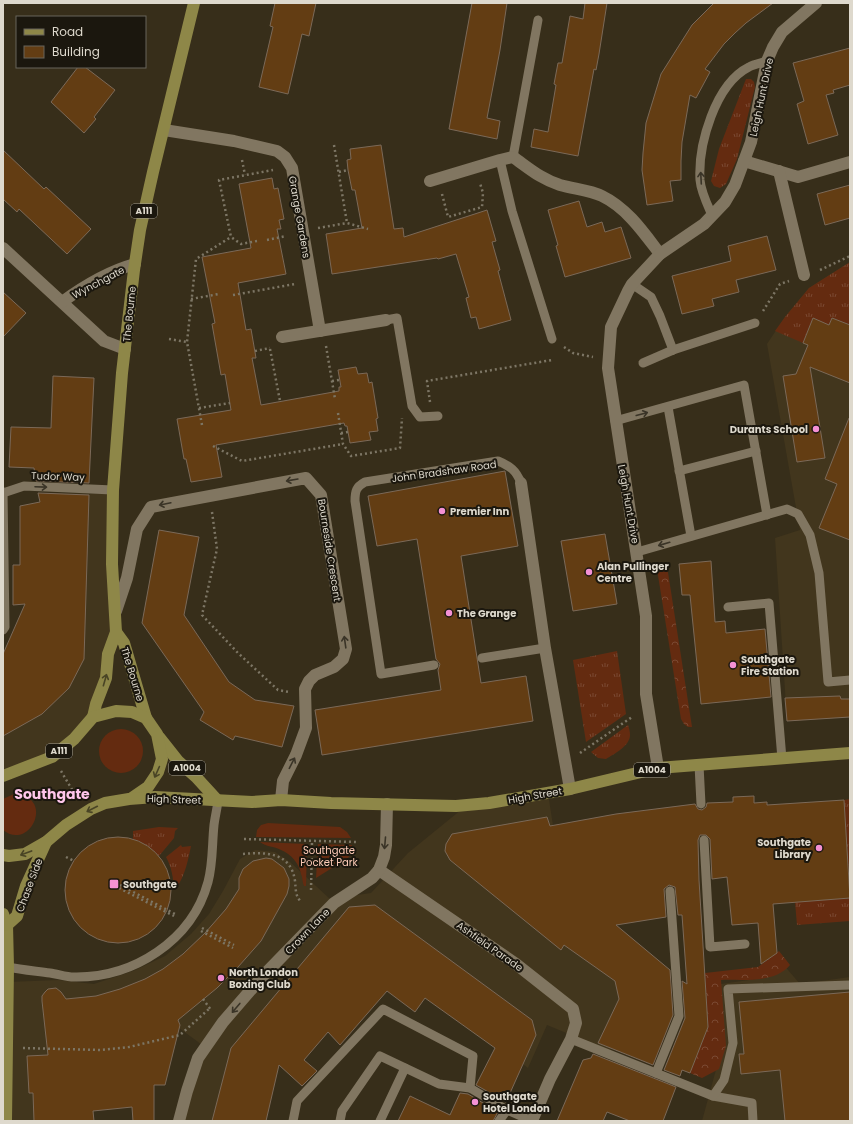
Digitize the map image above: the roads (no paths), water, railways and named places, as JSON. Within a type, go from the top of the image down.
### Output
[{"type":"main road","name":"The Bourne","points":[[93,717],[96,704],[106,678],[108,654],[116,632],[116,611],[112,564],[113,490],[125,349],[135,264],[140,230],[194,3]]},
{"type":"main road","name":"The Bourne","points":[[116,632],[124,643],[146,718]]},
{"type":"main road","points":[[93,717],[116,711],[132,712],[146,718]]},
{"type":"main road","name":"A111","points":[[3,776],[52,757],[74,739],[93,717]]},
{"type":"main road","name":"A111","points":[[3,855],[9,856],[25,854],[46,842],[66,825],[91,809],[105,803],[129,800],[148,788],[158,772],[162,759],[157,734],[146,718]]},
{"type":"main road","name":"High Street","points":[[157,734],[178,761],[196,777],[218,801]]},
{"type":"main road","name":"High Street","points":[[129,800],[154,797],[252,802],[281,800],[331,803],[467,805],[489,803],[570,789],[658,768],[850,753]]},
{"type":"main road","name":"Chase Side","points":[[6,1121],[8,967],[5,919],[16,916],[26,886],[46,842]]},
{"type":"street","name":"Leigh Hunt Drive","points":[[658,768],[647,706],[646,616],[608,368],[611,327],[632,284],[660,254],[704,224],[725,202],[735,185],[751,142],[767,62],[773,47],[782,32],[816,3]]},
{"type":"street","name":"Grange Gardens","points":[[164,130],[277,151],[285,157],[291,166],[321,331]]},
{"type":"street","points":[[433,180],[513,157],[542,178],[562,186],[601,195],[620,207],[660,254]]},
{"type":"street","points":[[744,161],[798,177],[850,162]]},
{"type":"street","points":[[779,171],[804,276]]},
{"type":"street","name":"Wynchgate","points":[[3,248],[104,341],[125,349]]},
{"type":"street","name":"Wynchgate","points":[[62,302],[80,289],[119,268],[135,264]]},
{"type":"street","points":[[282,337],[386,320]]},
{"type":"street","name":"Bourneside Crescent","points":[[116,611],[127,578],[137,529],[151,507],[306,478],[321,495],[346,649],[343,659],[334,667],[315,675],[309,681],[305,689],[306,728],[296,755],[283,781],[281,800]]},
{"type":"street","name":"John Bradshaw Road","points":[[522,483],[545,648],[570,789]]},
{"type":"street","points":[[379,870],[384,857],[386,845],[387,804]]},
{"type":"street","name":"Ashfield Parade","points":[[379,870],[516,964],[573,1009],[576,1023],[571,1039],[550,1079],[532,1121]]},
{"type":"street","name":"Crown Lane","points":[[180,1121],[186,1094],[198,1058],[216,1031],[262,977],[334,903],[372,878],[379,870]]},
{"type":"lane","points":[[513,157],[538,20]]},
{"type":"lane","points":[[712,215],[705,199],[700,181],[703,141],[707,127],[715,106],[724,91],[736,76],[749,67],[767,62]]},
{"type":"lane","points":[[500,160],[512,211],[552,339]]},
{"type":"lane","points":[[632,284],[651,297],[673,350]]},
{"type":"lane","points":[[386,320],[397,318],[412,406],[420,417],[435,416]]},
{"type":"lane","points":[[642,363],[673,350],[755,323]]},
{"type":"lane","points":[[615,421],[744,386],[767,515]]},
{"type":"lane","points":[[668,407],[691,536]]},
{"type":"lane","points":[[679,471],[756,451]]},
{"type":"lane","name":"John Bradshaw Road","points":[[434,665],[381,674],[355,501],[355,492],[358,486],[365,482],[498,461],[508,465],[517,474],[522,483]]},
{"type":"lane","name":"Tudor Way","points":[[3,492],[24,486],[113,490]]},
{"type":"lane","points":[[3,492],[5,627],[3,630]]},
{"type":"lane","points":[[637,552],[787,509],[798,514],[810,535],[819,572],[828,682],[850,680]]},
{"type":"lane","points":[[728,607],[769,602],[782,759]]},
{"type":"lane","points":[[482,658],[545,648]]},
{"type":"lane","points":[[699,764],[702,804]]},
{"type":"lane","points":[[8,967],[73,977],[99,975],[124,969],[143,961],[164,947],[183,930],[202,900],[208,882],[214,822],[218,801]]},
{"type":"lane","points":[[704,840],[710,947],[745,944]]},
{"type":"lane","points":[[656,1073],[679,1016],[670,891]]},
{"type":"lane","points":[[714,1096],[724,1080],[733,1043],[728,989],[850,985]]},
{"type":"lane","points":[[293,1121],[297,1101],[383,1009],[473,1056],[470,1088]]},
{"type":"lane","points":[[571,1039],[714,1096],[752,1103],[753,1121]]},
{"type":"lane","points":[[340,1121],[342,1111],[380,1056],[439,1084],[470,1088],[507,1110],[532,1121]]},
{"type":"lane","points":[[380,1121],[405,1068]]},
{"type":"lane","points":[[499,1121],[507,1110]]},
{"type":"place","name":"Durants School","points":[[816,429]]},
{"type":"place","name":"Premier Inn","points":[[442,511]]},
{"type":"place","name":"Alan Pullinger Centre","points":[[589,572]]},
{"type":"place","name":"The Grange","points":[[449,613]]},
{"type":"place","name":"Southgate Fire Station","points":[[733,665]]},
{"type":"place","name":"Southgate Library","points":[[819,848]]},
{"type":"place","name":"Southgate","points":[[114,884]]},
{"type":"place","name":"North London Boxing Club","points":[[221,978]]},
{"type":"place","name":"Southgate Hotel London","points":[[475,1102]]},
{"type":"district","name":"Southgate","points":[[52,794]]},
{"type":"park label","name":"Southgate Pocket Park","points":[[329,856]]}]
